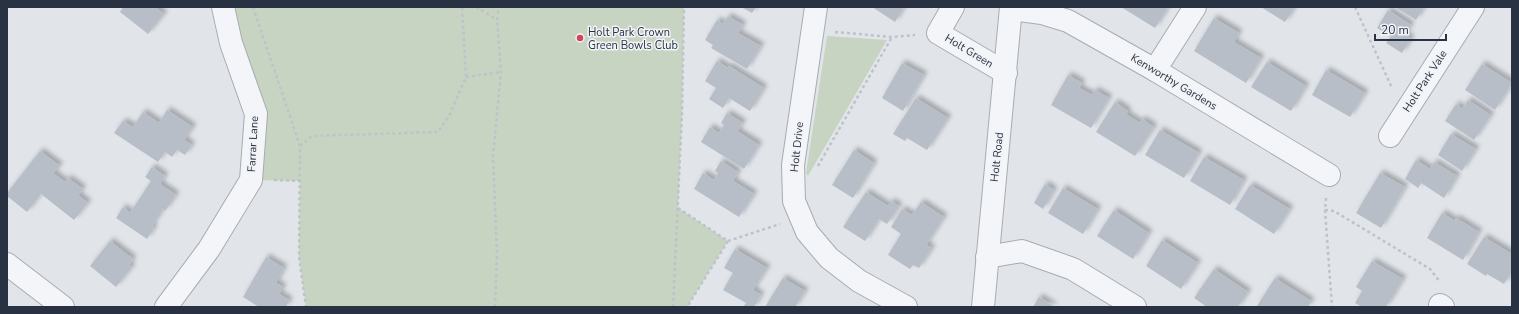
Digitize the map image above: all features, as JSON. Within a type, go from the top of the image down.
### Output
[{"type":"street","name":"Farrar Lane","points":[[166,307],[209,250],[250,180],[256,114],[231,43],[223,7]]},
{"type":"street","name":"Holt Drive","points":[[816,7],[793,165],[794,201],[807,232],[829,258],[859,280],[906,307]]},
{"type":"street","name":"Holt Green","points":[[953,7],[938,33],[1006,73]]},
{"type":"street","points":[[1155,70],[1195,7]]},
{"type":"street","name":"Holt Park Vale","points":[[1390,136],[1473,7]]},
{"type":"street","name":"Kenworthy Gardens","points":[[1011,8],[1042,13],[1068,21],[1155,70],[1329,175]]},
{"type":"street","name":"Holt Road","points":[[984,307],[987,257],[1006,73],[1011,8]]},
{"type":"street","points":[[987,257],[1022,251],[1073,269],[1136,307]]},
{"type":"street","points":[[7,264],[63,307]]},
{"type":"path","points":[[253,7],[300,146],[299,257],[306,307]]},
{"type":"path","points":[[300,146],[312,136],[438,132],[450,116],[466,77],[462,7]]},
{"type":"path","points":[[476,7],[497,20]]},
{"type":"path","points":[[495,307],[497,254],[493,157],[500,72],[497,20],[499,7]]},
{"type":"path","points":[[673,307],[682,114],[684,7]]},
{"type":"path","points":[[1355,7],[1405,112]]},
{"type":"path","points":[[813,30],[892,37],[938,33]]},
{"type":"path","points":[[815,170],[892,37]]},
{"type":"path","points":[[466,77],[500,72]]},
{"type":"path","points":[[1329,175],[1325,210],[1332,307]]},
{"type":"path","points":[[678,208],[728,241]]},
{"type":"path","points":[[1325,210],[1334,211],[1430,269],[1441,284],[1441,306]]},
{"type":"path","points":[[687,307],[728,241],[801,217]]},
{"type":"green space","points":[[223,7],[684,7],[678,208],[728,241],[687,307],[306,307],[299,257],[300,181],[251,180],[256,114]]},
{"type":"green space","points":[[827,36],[887,40],[808,176],[806,173]]},
{"type":"building","points":[[123,7],[155,7],[164,14],[148,34],[120,12]]},
{"type":"building","points":[[741,7],[756,7],[752,13]]},
{"type":"building","points":[[872,7],[904,7],[895,22]]},
{"type":"building","points":[[1121,7],[1168,7],[1155,28]]},
{"type":"building","points":[[1261,7],[1295,7],[1285,22]]},
{"type":"building","points":[[1395,7],[1424,7],[1416,20]]},
{"type":"building","points":[[1388,10],[1411,25],[1405,34],[1411,39],[1402,53],[1386,43],[1391,36],[1377,28]]},
{"type":"building","points":[[728,16],[743,25],[738,33],[761,46],[747,69],[711,48],[713,45],[705,40],[717,20],[723,24]]},
{"type":"building","points":[[1214,18],[1239,33],[1234,42],[1261,58],[1246,83],[1194,51]]},
{"type":"building","points":[[717,61],[728,68],[729,66],[764,88],[750,111],[729,98],[723,108],[709,99],[716,88],[705,81]]},
{"type":"building","points":[[1267,62],[1306,86],[1291,111],[1251,87]]},
{"type":"building","points":[[902,63],[924,75],[903,111],[882,98]]},
{"type":"building","points":[[1482,64],[1512,83],[1495,110],[1465,90]]},
{"type":"building","points":[[1326,70],[1365,93],[1350,117],[1312,95]]},
{"type":"building","points":[[1068,75],[1082,83],[1079,88],[1092,95],[1095,90],[1109,98],[1091,128],[1051,105]]},
{"type":"building","points":[[916,98],[948,118],[927,150],[907,138],[905,141],[893,134]]},
{"type":"building","points":[[1468,100],[1491,115],[1474,140],[1445,121],[1456,104],[1462,109]]},
{"type":"building","points":[[1115,102],[1128,111],[1126,114],[1132,118],[1140,123],[1142,119],[1154,127],[1135,156],[1096,132]]},
{"type":"building","points":[[167,110],[193,127],[184,140],[192,145],[185,155],[177,150],[172,157],[165,152],[158,162],[114,133],[123,121],[133,127],[143,112],[159,123]]},
{"type":"building","points":[[727,113],[743,123],[737,131],[759,145],[744,169],[701,142],[710,127],[719,133],[724,125],[721,123]]},
{"type":"building","points":[[1160,130],[1199,153],[1184,178],[1145,155]]},
{"type":"building","points":[[1451,134],[1476,149],[1462,171],[1438,155]]},
{"type":"building","points":[[854,150],[874,163],[853,198],[832,185]]},
{"type":"building","points":[[40,151],[60,166],[53,173],[65,182],[68,178],[83,189],[78,195],[88,203],[74,220],[41,194],[27,212],[7,196],[7,193]]},
{"type":"building","points":[[1204,157],[1244,180],[1230,205],[1190,181]]},
{"type":"building","points":[[1416,160],[1430,169],[1434,162],[1457,176],[1444,198],[1421,183],[1418,188],[1405,179]]},
{"type":"building","points":[[721,161],[738,172],[733,181],[754,194],[739,217],[694,189],[703,173],[714,180],[718,173],[715,171]]},
{"type":"building","points":[[152,167],[165,176],[160,184],[176,195],[165,211],[163,209],[152,226],[154,228],[147,239],[116,218],[123,207],[130,213],[151,181],[145,177]]},
{"type":"building","points":[[1380,173],[1405,187],[1381,228],[1356,213]]},
{"type":"building","points":[[1045,184],[1054,190],[1043,209],[1034,203]]},
{"type":"building","points":[[1250,185],[1290,209],[1274,234],[1235,209]]},
{"type":"building","points":[[1063,188],[1098,209],[1083,234],[1048,213]]},
{"type":"building","points":[[866,192],[888,206],[891,201],[899,206],[887,224],[879,219],[865,241],[843,227]]},
{"type":"building","points":[[921,202],[944,217],[926,245],[932,248],[919,268],[913,265],[910,269],[888,255],[901,234],[891,227],[902,209],[912,215]]},
{"type":"building","points":[[1114,210],[1149,233],[1133,259],[1097,236]]},
{"type":"building","points":[[1442,213],[1455,221],[1456,218],[1479,232],[1463,260],[1427,238]]},
{"type":"building","points":[[1484,237],[1512,254],[1512,271],[1504,284],[1487,274],[1486,276],[1467,264]]},
{"type":"building","points":[[1162,240],[1198,263],[1181,289],[1146,266]]},
{"type":"building","points":[[110,241],[133,259],[129,265],[132,267],[116,287],[90,266]]},
{"type":"building","points":[[735,249],[767,268],[753,290],[761,295],[754,307],[743,307],[746,303],[723,290],[733,273],[724,268]]},
{"type":"building","points":[[266,257],[284,268],[276,283],[283,287],[279,294],[289,300],[286,307],[259,307],[243,297]]},
{"type":"building","points":[[1372,261],[1403,279],[1386,307],[1362,307],[1355,303],[1362,291],[1356,287]]},
{"type":"building","points":[[1214,269],[1248,292],[1238,307],[1207,307],[1194,298]]},
{"type":"building","points":[[783,278],[805,291],[795,307],[765,307]]},
{"type":"building","points":[[1275,278],[1311,301],[1308,307],[1257,306]]},
{"type":"building","points":[[1039,297],[1055,307],[1033,307]]},
{"type":"place","name":"Holt Park Crown Green Bowls Club","points":[[580,38]]}]
